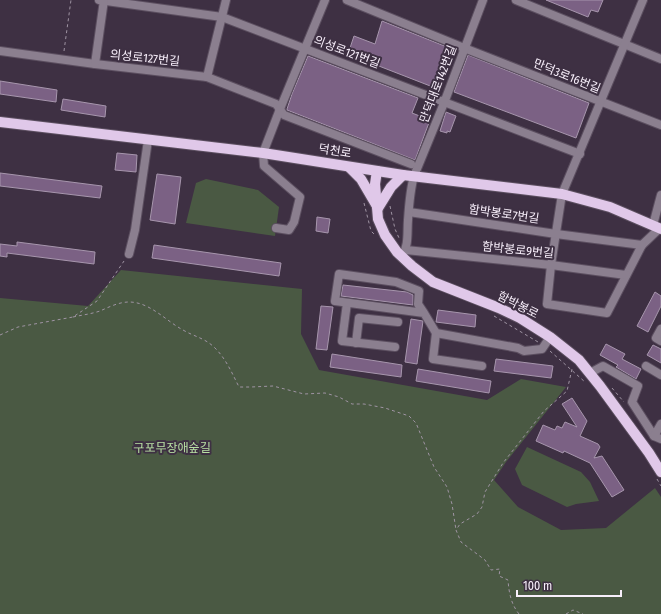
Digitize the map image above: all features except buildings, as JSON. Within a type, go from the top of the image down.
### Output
[{"type":"main road","name":"덕천로","points":[[0,122],[263,153],[403,175],[562,194],[610,207],[658,228]]},
{"type":"main road","points":[[349,166],[361,179],[378,208],[391,187],[403,175]]},
{"type":"main road","name":"함박봉로","points":[[377,171],[375,184],[378,218],[385,235],[404,253],[412,266],[433,282],[499,308],[520,318],[550,337],[579,360],[649,453],[659,475]]},
{"type":"street","points":[[95,64],[102,0]]},
{"type":"street","name":"의성로121번길","points":[[102,0],[222,17],[580,154]]},
{"type":"street","points":[[207,77],[226,0]]},
{"type":"street","points":[[276,228],[289,230],[294,222],[300,197],[264,166],[263,153],[325,0]]},
{"type":"street","name":"만덕3로16번길","points":[[347,0],[464,48],[661,125]]},
{"type":"street","name":"만덕대로142번길","points":[[408,212],[411,184],[444,103],[483,0]]},
{"type":"street","points":[[516,0],[661,59]]},
{"type":"street","points":[[643,0],[562,194],[551,265],[547,304],[608,313],[642,245],[658,228],[661,195]]},
{"type":"street","name":"의성로127번길","points":[[0,52],[207,77],[276,104],[284,115],[411,164]]},
{"type":"street","points":[[129,254],[148,140]]},
{"type":"street","points":[[404,253],[408,212]]},
{"type":"street","name":"함박봉로7번길","points":[[408,212],[642,245]]},
{"type":"street","name":"함박봉로9번길","points":[[404,253],[551,265],[626,275]]},
{"type":"street","points":[[424,313],[335,301],[339,274],[396,282],[419,291],[418,304],[424,313],[436,333],[433,359],[482,366]]},
{"type":"street","points":[[347,303],[342,341],[395,347]]},
{"type":"street","points":[[356,342],[360,318],[398,322]]},
{"type":"street","points":[[661,329],[656,338],[661,342]]},
{"type":"street","points":[[436,333],[518,348],[524,351],[542,349],[550,337]]},
{"type":"street","points":[[590,373],[603,366],[638,386],[632,402],[658,438]]},
{"type":"street","points":[[646,366],[661,375]]},
{"type":"street","points":[[658,438],[661,424]]},
{"type":"path","points":[[62,60],[71,0]]},
{"type":"path","points":[[364,202],[372,231],[375,235]]},
{"type":"path","points":[[390,202],[395,230],[404,253]]},
{"type":"path","points":[[73,318],[97,301],[129,254]]},
{"type":"path","points":[[0,335],[18,327],[73,318],[98,312],[116,304],[129,302],[138,303],[155,310],[186,332],[206,340],[225,360],[239,387],[251,388],[273,386],[304,394],[325,393],[339,397],[352,404],[364,404],[385,408],[409,416],[416,424],[434,467],[447,487],[452,504],[456,530],[461,542],[485,560],[491,570],[500,568],[499,576],[508,580],[509,593],[514,608],[519,614]]},
{"type":"path","points":[[489,313],[544,346],[572,369],[589,386]]},
{"type":"path","points":[[456,530],[460,524],[477,514],[482,507],[485,492],[503,463],[544,411],[566,391],[572,369]]},
{"type":"path","points":[[659,475],[661,486]]},
{"type":"path","points":[[566,614],[573,610],[583,614]]},
{"type":"green space","points":[[206,179],[258,190],[279,207],[275,236],[186,223],[196,183]]},
{"type":"green space","name":"구포무장애숲길","points":[[121,270],[302,289],[301,334],[319,370],[487,400],[521,379],[566,387],[506,462],[494,480],[518,507],[561,530],[606,528],[655,488],[661,497],[661,614],[0,614],[0,298],[88,306]]},
{"type":"green space","points":[[527,447],[581,472],[590,482],[599,501],[576,504],[567,507],[522,485],[515,469]]}]
